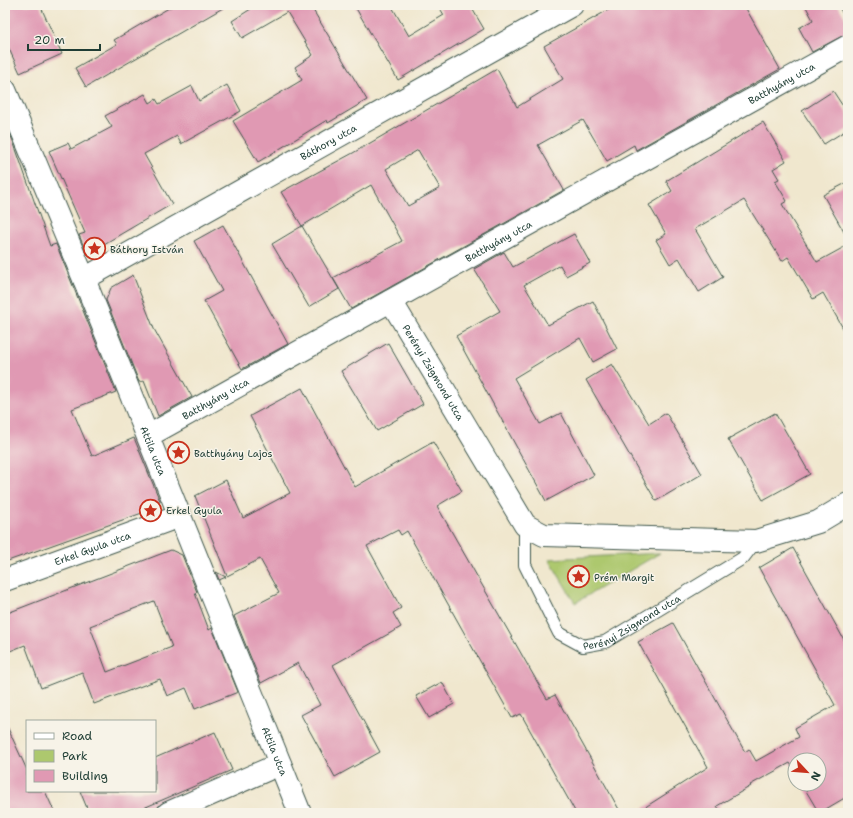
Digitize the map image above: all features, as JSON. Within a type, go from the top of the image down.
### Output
[{"type":"street","name":"Báthory utca","points":[[84,279],[572,5]]},
{"type":"street","name":"Batthyány utca","points":[[148,436],[391,302],[848,46]]},
{"type":"street","name":"Attila utca","points":[[5,90],[13,130],[84,279],[300,813]]},
{"type":"street","name":"Perényi Zsigmond utca","points":[[391,302],[525,525]]},
{"type":"street","points":[[525,525],[544,535],[756,541],[818,522],[848,504]]},
{"type":"street","name":"Erkel Gyula utca","points":[[5,580],[180,516]]},
{"type":"street","points":[[168,813],[280,764]]},
{"type":"lane","name":"Perényi Zsigmond utca","points":[[525,525],[525,565],[559,633],[582,646],[605,642],[743,558],[756,541]]},
{"type":"green space","points":[[660,553],[575,603],[549,559]]},
{"type":"building","points":[[5,5],[40,5],[62,54],[20,73],[5,40]]},
{"type":"building","points":[[174,5],[228,5],[86,87],[75,68],[117,44],[114,40]]},
{"type":"building","points":[[257,5],[310,5],[367,100],[328,123],[327,120],[258,162],[233,121],[302,80],[295,67],[313,55],[287,12],[242,38],[232,21]]},
{"type":"building","points":[[354,5],[391,5],[409,36],[444,15],[438,5],[470,5],[484,29],[398,80]]},
{"type":"building","points":[[617,5],[744,5],[780,69],[636,150],[634,145],[607,161],[583,120],[538,145],[564,190],[351,309],[333,278],[402,241],[371,185],[302,226],[281,192],[353,153],[497,69],[517,107],[563,79],[544,46]],"holes":[[[418,150],[440,188],[408,206],[386,169]]]},
{"type":"building","points":[[805,5],[838,5],[848,23],[848,33],[812,52],[799,28],[813,20]]},
{"type":"building","points":[[227,85],[241,111],[181,144],[177,136],[144,154],[172,204],[87,254],[79,235],[85,233],[49,151],[68,143],[71,149],[112,127],[105,116],[145,94],[150,103],[156,99],[159,104],[192,86],[199,101]]},
{"type":"building","points":[[833,91],[848,114],[848,129],[824,144],[802,111]]},
{"type":"building","points":[[763,122],[786,161],[773,169],[779,179],[775,181],[787,201],[782,204],[817,262],[848,245],[848,337],[823,293],[813,299],[788,257],[782,261],[744,200],[695,229],[723,277],[699,292],[679,258],[670,264],[656,240],[666,234],[649,205],[672,191],[666,181]]},
{"type":"building","points":[[5,127],[7,127],[13,141],[50,246],[56,244],[116,392],[72,409],[92,456],[134,438],[160,501],[156,508],[5,562]]},
{"type":"building","points":[[848,182],[848,239],[823,195]]},
{"type":"building","points":[[223,225],[288,344],[242,369],[204,301],[222,291],[194,241]]},
{"type":"building","points":[[302,226],[339,289],[309,307],[272,244]]},
{"type":"building","points":[[574,234],[590,263],[566,276],[560,265],[524,285],[548,325],[593,301],[617,349],[593,362],[580,338],[514,378],[540,424],[561,413],[594,475],[546,501],[456,336],[500,311],[474,269],[504,252],[513,267]]},
{"type":"building","points":[[133,275],[154,329],[192,397],[158,416],[144,381],[139,382],[106,300],[111,288]]},
{"type":"building","points":[[388,343],[423,404],[377,431],[341,371]]},
{"type":"building","points":[[612,364],[649,424],[666,413],[702,474],[656,501],[586,380]]},
{"type":"building","points":[[302,388],[355,487],[433,442],[462,491],[437,506],[547,699],[555,695],[621,813],[576,813],[521,714],[512,718],[407,531],[401,535],[398,530],[367,546],[401,608],[393,613],[401,627],[333,665],[380,752],[335,777],[301,715],[320,705],[298,663],[261,683],[234,616],[279,593],[260,559],[227,576],[195,496],[226,480],[243,518],[290,493],[250,416]]},
{"type":"building","points":[[775,413],[810,474],[763,500],[728,439]]},
{"type":"building","points":[[793,548],[848,647],[848,796],[819,813],[807,792],[827,792],[827,752],[787,752],[787,765],[750,785],[751,786],[717,806],[722,813],[636,813],[708,767],[638,642],[673,623],[745,752],[749,749],[756,761],[799,737],[795,728],[835,705],[759,568]]},
{"type":"building","points":[[171,550],[182,555],[197,592],[195,593],[209,630],[212,628],[238,692],[195,709],[186,688],[167,696],[160,679],[94,704],[82,672],[41,688],[25,645],[5,653],[5,614]],"holes":[[[154,601],[172,647],[107,672],[90,626]]]},
{"type":"building","points":[[216,572],[226,577],[219,580]]},
{"type":"building","points":[[442,682],[454,704],[429,718],[416,696]]},
{"type":"building","points":[[5,722],[26,768],[26,792],[45,792],[55,813],[5,813]]},
{"type":"building","points":[[215,732],[232,770],[132,813],[89,813],[80,792],[156,792],[156,758]]},
{"type":"place","name":"Báthory István","points":[[95,249]]},
{"type":"place","name":"Batthyány Lajos","points":[[178,453]]},
{"type":"place","name":"Erkel Gyula","points":[[151,510]]},
{"type":"place","name":"Prém Margit","points":[[579,577]]}]
